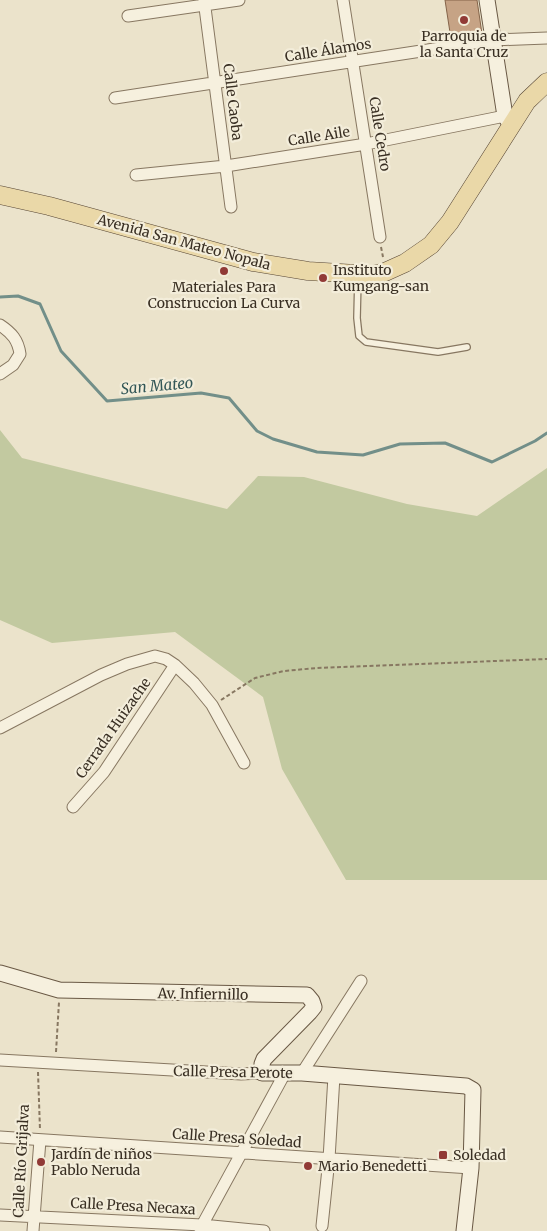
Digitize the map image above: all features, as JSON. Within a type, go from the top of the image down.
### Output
[{"type":"main road","name":"Avenida San Mateo Nopala","points":[[0,195],[49,206],[253,262],[308,271],[373,275],[385,272],[404,263],[431,245],[450,222],[508,120],[547,82]]},
{"type":"street","points":[[128,16],[204,2],[239,0]]},
{"type":"street","name":"Calle Cedro","points":[[343,0],[380,238]]},
{"type":"street","points":[[487,0],[508,120]]},
{"type":"street","name":"Calle Caoba","points":[[204,2],[231,207]]},
{"type":"street","name":"Calle Álamos","points":[[115,98],[493,40],[547,38]]},
{"type":"street","name":"Calle Aile","points":[[136,175],[226,166],[508,120]]},
{"type":"street","points":[[0,325],[11,332],[18,344],[20,354],[13,365],[0,374]]},
{"type":"street","name":"Cerrada Huizache","points":[[0,728],[101,675],[127,664],[155,656],[166,659],[175,665],[194,683],[212,705],[244,763]]},
{"type":"street","name":"Cerrada Huizache","points":[[73,807],[104,772],[175,665]]},
{"type":"street","name":"Av. Infiernillo","points":[[0,974],[59,990],[307,996],[314,1006],[264,1059],[262,1074]]},
{"type":"street","points":[[302,1073],[362,981]]},
{"type":"street","name":"Calle Presa Perote","points":[[0,1060],[241,1074],[302,1073],[466,1086],[473,1090],[474,1095],[471,1168]]},
{"type":"street","points":[[200,1228],[285,1073]]},
{"type":"street","points":[[322,1226],[329,1159],[334,1076]]},
{"type":"street","name":"Calle Presa Soledad","points":[[0,1137],[471,1168]]},
{"type":"street","name":"Calle Río Grijalva","points":[[33,1231],[40,1140]]},
{"type":"street","points":[[464,1231],[471,1168]]},
{"type":"street","name":"Calle Presa Necaxa","points":[[0,1214],[264,1231]]},
{"type":"lane","points":[[358,274],[357,318],[359,336],[366,342],[438,352],[467,347]]},
{"type":"path","points":[[380,238],[385,272]]},
{"type":"path","points":[[212,705],[255,678],[284,671],[547,659]]},
{"type":"path","points":[[55,1064],[59,990]]},
{"type":"path","name":"Calle Río Grijalva","points":[[38,1063],[40,1140]]},
{"type":"green space","points":[[0,430],[22,458],[227,509],[258,476],[304,477],[407,504],[477,516],[547,468],[547,880],[346,880],[282,769],[263,697],[175,632],[52,643],[0,620]]},
{"type":"building","name":"Parroquia de la Santa Cruz","points":[[445,0],[477,0],[482,34],[451,39]]},
{"type":"waterway","name":"San Mateo","points":[[0,297],[18,296],[40,304],[61,351],[107,401],[201,393],[229,398],[257,431],[273,439],[317,452],[363,455],[400,444],[445,443],[492,462],[547,433]]},
{"type":"place","name":"Parroquia de la Santa Cruz","points":[[464,20]]},
{"type":"place","name":"Materiales Para Construccion La Curva","points":[[224,271]]},
{"type":"place","name":"Instituto Kumgang-san","points":[[323,278]]},
{"type":"place","name":"Soledad","points":[[443,1155]]},
{"type":"place","name":"Jardín de niños Pablo Neruda","points":[[41,1162]]},
{"type":"place","name":"Mario Benedetti","points":[[308,1166]]}]
